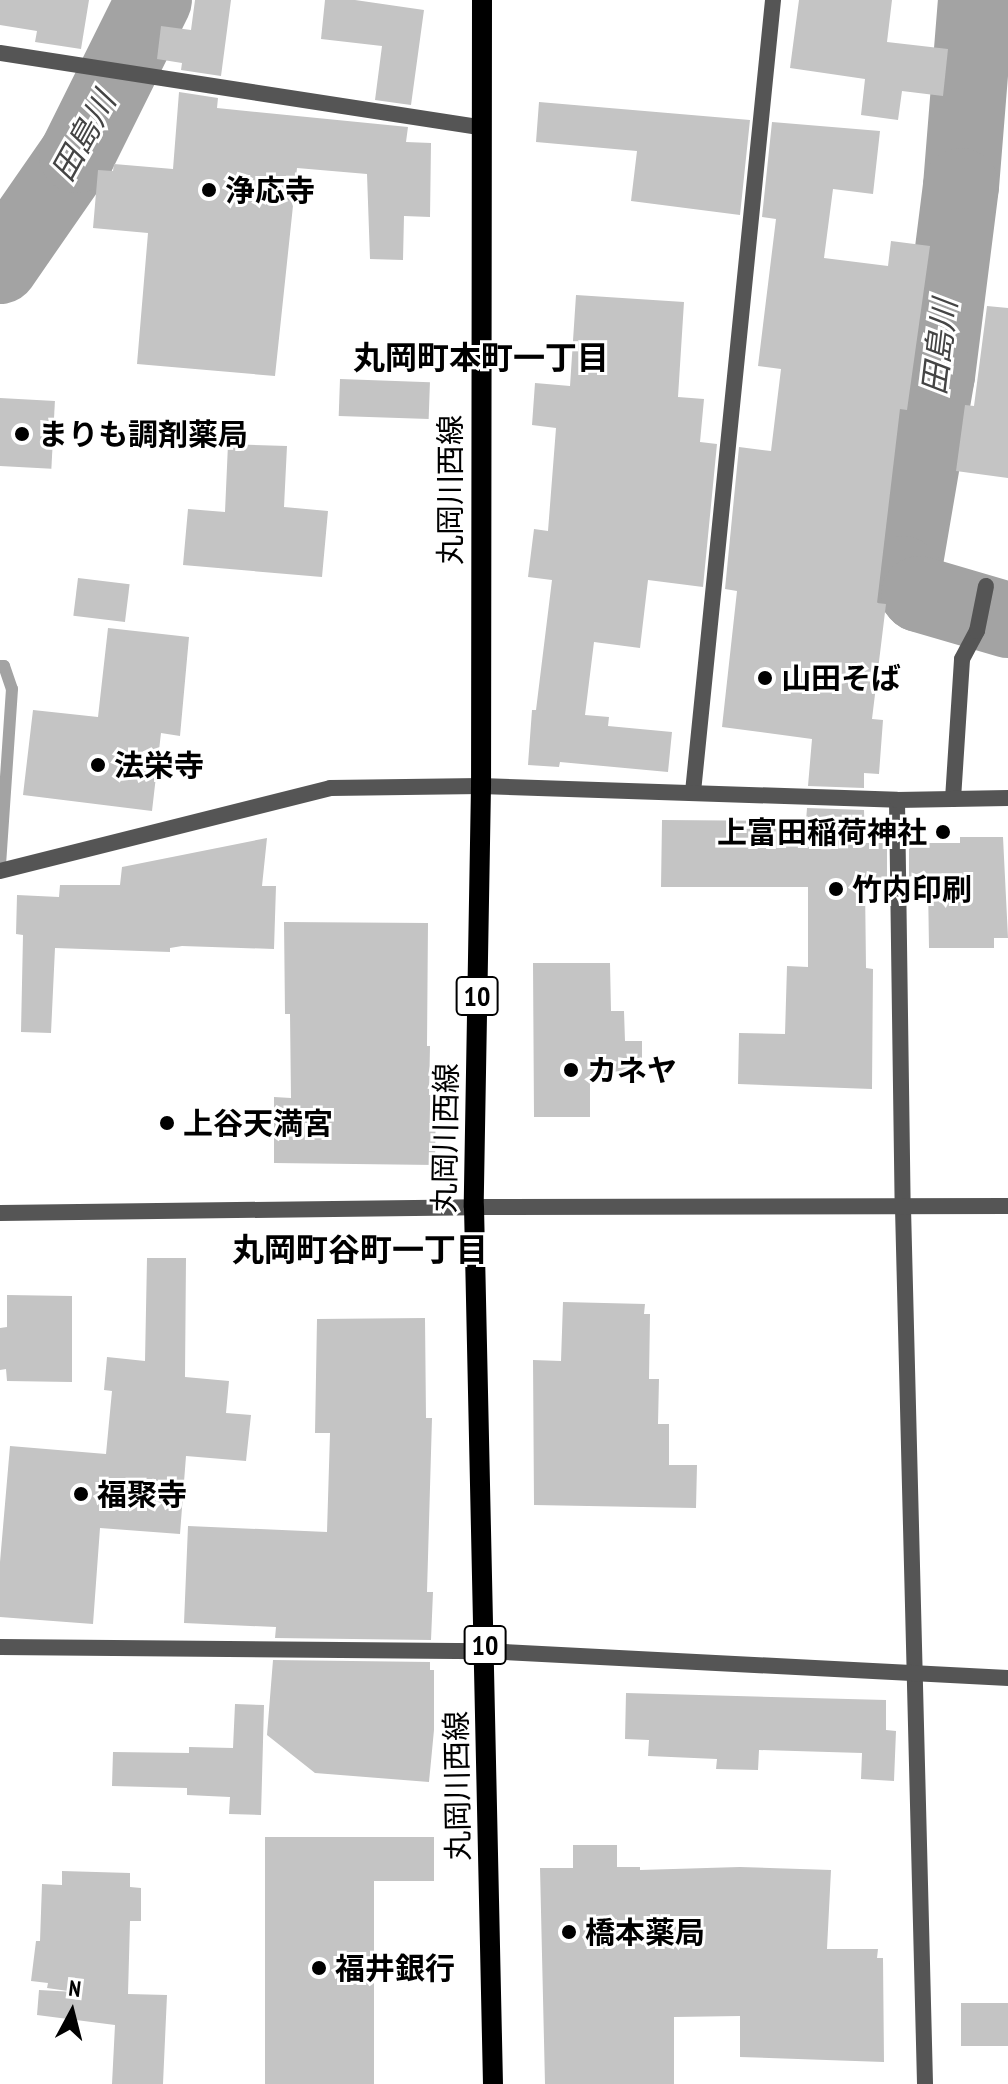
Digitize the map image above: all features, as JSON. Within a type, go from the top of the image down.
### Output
[{"type":"main road","name":"丸岡川西線","points":[[482,0],[479,127],[481,786],[474,1207],[493,2084]]},
{"type":"street","points":[[693,792],[773,0]]},
{"type":"street","points":[[0,53],[479,127]]},
{"type":"street","points":[[953,799],[962,659],[977,631],[986,586]]},
{"type":"street","points":[[0,871],[330,788],[481,786],[897,800],[1008,798]]},
{"type":"street","points":[[897,800],[903,1208],[925,2084]]},
{"type":"street","points":[[0,1213],[474,1207],[1008,1206]]},
{"type":"street","points":[[0,1647],[485,1651],[1008,1678]]},
{"type":"building","points":[[0,0],[89,0],[81,49],[35,42],[37,31],[0,25]]},
{"type":"building","points":[[195,0],[231,0],[221,76],[181,70],[182,63],[157,59],[161,26],[191,30]]},
{"type":"building","points":[[325,0],[355,0],[424,10],[411,105],[375,100],[382,46],[321,39]]},
{"type":"building","points":[[799,0],[892,0],[887,42],[948,49],[943,96],[902,91],[898,120],[861,115],[865,79],[790,68]]},
{"type":"building","points":[[179,92],[218,98],[217,108],[408,127],[406,142],[431,143],[430,217],[404,216],[403,260],[370,259],[367,174],[297,168],[275,376],[137,364],[148,233],[93,228],[98,170],[113,171],[114,164],[173,169]]},
{"type":"building","points":[[539,102],[750,120],[740,215],[631,201],[637,151],[536,142]]},
{"type":"building","points":[[772,122],[880,131],[873,194],[833,189],[824,258],[888,266],[891,241],[930,246],[907,410],[900,409],[877,603],[886,604],[872,719],[883,720],[879,774],[864,773],[864,788],[808,786],[812,739],[722,727],[737,591],[725,589],[739,447],[771,451],[781,369],[758,366],[776,219],[762,217]]},
{"type":"building","points":[[576,295],[684,302],[678,397],[704,399],[700,442],[717,444],[703,587],[648,580],[640,648],[594,642],[585,715],[609,717],[608,726],[672,732],[668,772],[560,762],[559,767],[528,765],[532,710],[536,710],[552,580],[528,577],[534,529],[548,531],[556,428],[532,425],[535,383],[570,386]]},
{"type":"building","points":[[987,306],[1008,308],[1008,478],[956,471],[965,405],[974,406]]},
{"type":"building","points":[[340,379],[430,382],[429,419],[339,416]]},
{"type":"building","points":[[0,398],[55,401],[51,469],[0,466]]},
{"type":"building","points":[[228,444],[287,446],[284,507],[328,511],[322,577],[183,565],[188,509],[225,512]]},
{"type":"building","points":[[78,578],[130,584],[125,622],[73,616]]},
{"type":"building","points":[[108,628],[189,637],[180,736],[161,733],[152,811],[23,795],[33,710],[98,717]]},
{"type":"building","points":[[807,808],[864,810],[865,843],[887,843],[887,884],[865,884],[866,968],[873,969],[872,1089],[738,1084],[739,1033],[785,1034],[787,966],[808,967],[808,887],[661,887],[662,820],[806,821]]},
{"type":"building","points":[[960,837],[1003,837],[1008,938],[994,938],[994,948],[929,948],[928,884],[909,884],[909,843],[960,843]]},
{"type":"building","points":[[267,838],[262,886],[276,886],[274,949],[182,946],[170,948],[170,952],[55,948],[51,1033],[21,1032],[23,935],[16,934],[17,895],[59,897],[60,885],[120,885],[122,867]]},
{"type":"building","points":[[284,922],[428,923],[427,1046],[430,1046],[429,1095],[436,1095],[435,1165],[274,1163],[274,1097],[291,1098],[290,1014],[285,1014]]},
{"type":"building","points":[[533,963],[610,963],[611,1011],[624,1011],[625,1041],[642,1041],[642,1074],[590,1074],[590,1117],[534,1117]]},
{"type":"building","points":[[147,1258],[186,1258],[185,1377],[229,1381],[226,1413],[251,1415],[246,1461],[186,1456],[180,1534],[100,1528],[93,1624],[0,1617],[0,1562],[10,1446],[106,1454],[112,1391],[104,1390],[107,1357],[145,1361]]},
{"type":"building","points":[[7,1295],[72,1296],[72,1382],[7,1381],[6,1369],[0,1370],[0,1328],[7,1327]]},
{"type":"building","points":[[563,1302],[645,1304],[644,1314],[650,1314],[649,1379],[659,1379],[658,1424],[669,1424],[669,1465],[697,1465],[696,1508],[534,1505],[533,1360],[561,1361]]},
{"type":"building","points":[[425,1318],[426,1418],[432,1418],[427,1592],[433,1592],[431,1640],[275,1638],[276,1627],[184,1623],[188,1526],[327,1532],[330,1433],[315,1433],[317,1319]]},
{"type":"building","points":[[273,1660],[430,1662],[430,1670],[434,1670],[434,1730],[429,1782],[315,1773],[267,1735]]},
{"type":"building","points":[[626,1693],[886,1700],[886,1730],[896,1731],[894,1781],[861,1779],[862,1753],[759,1750],[758,1770],[716,1769],[717,1759],[648,1756],[649,1740],[625,1739]]},
{"type":"building","points":[[235,1704],[264,1705],[261,1815],[229,1814],[230,1797],[187,1795],[187,1788],[112,1786],[113,1752],[189,1753],[189,1747],[233,1748]]},
{"type":"building","points":[[265,1837],[434,1837],[434,1881],[374,1881],[374,2084],[265,2084]]},
{"type":"building","points":[[573,1845],[617,1845],[617,1867],[640,1867],[640,1870],[740,1867],[831,1870],[827,1949],[878,1949],[877,1958],[883,1958],[884,2062],[740,2057],[740,2016],[674,2017],[674,2084],[545,2084],[540,1868],[573,1868]]},
{"type":"building","points":[[62,1871],[130,1873],[130,1887],[141,1888],[141,1921],[130,1921],[128,1994],[167,1995],[163,2084],[112,2084],[115,2025],[37,2015],[39,1990],[75,1992],[47,1988],[48,1983],[31,1981],[36,1941],[40,1941],[42,1884],[62,1885]]},
{"type":"building","points":[[961,2003],[1008,2003],[1008,2046],[961,2046]]},
{"type":"waterway","name":"田島川","points":[[0,266],[77,155],[154,0]]},
{"type":"waterway","name":"田島川","points":[[976,0],[961,186],[937,375],[903,574],[919,594],[1008,620]]},
{"type":"waterway","points":[[0,666],[4,666],[12,689],[0,865]]},
{"type":"place","name":"浄応寺","points":[[209,190]]},
{"type":"place","name":"まりも調剤薬局","points":[[22,434]]},
{"type":"place","name":"山田そば","points":[[765,678]]},
{"type":"place","name":"法栄寺","points":[[98,765]]},
{"type":"place","name":"上富田稲荷神社","points":[[943,832]]},
{"type":"place","name":"竹内印刷","points":[[836,889]]},
{"type":"place","name":"カネヤ","points":[[571,1070]]},
{"type":"place","name":"上谷天満宮","points":[[167,1123]]},
{"type":"place","name":"福聚寺","points":[[81,1494]]},
{"type":"place","name":"橋本薬局","points":[[569,1932]]},
{"type":"place","name":"福井銀行","points":[[319,1968]]},
{"type":"district","name":"丸岡町本町一丁目","points":[[481,357]]},
{"type":"district","name":"丸岡町谷町一丁目","points":[[360,1249]]}]
